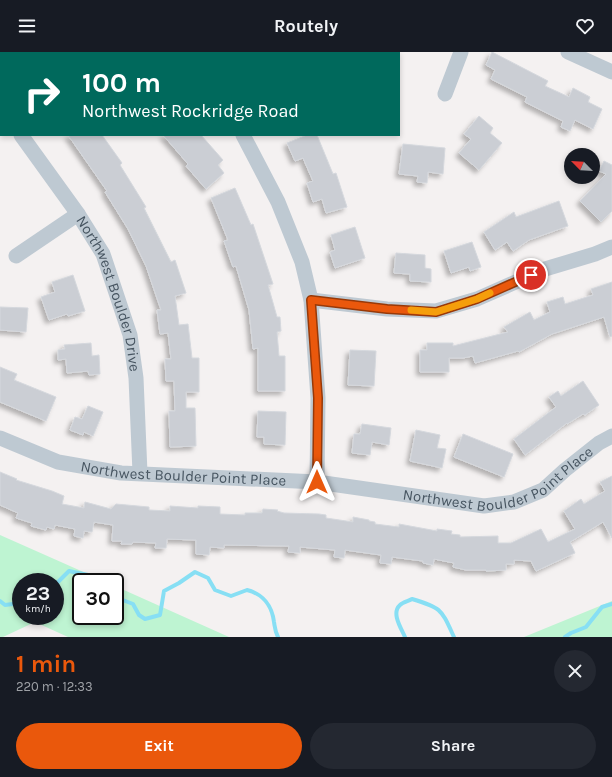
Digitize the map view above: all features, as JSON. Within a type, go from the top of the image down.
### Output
[{"type":"street","points":[[445,94],[461,52]]},
{"type":"street","points":[[568,52],[612,72]]},
{"type":"street","name":"Northwest Boulder Drive","points":[[22,136],[78,214],[103,254],[130,335],[136,378],[140,473]]},
{"type":"street","points":[[244,136],[278,202],[302,262],[311,300],[318,398],[317,482]]},
{"type":"street","points":[[16,256],[78,214]]},
{"type":"street","points":[[311,300],[387,309],[436,312],[477,299],[545,269],[595,254],[612,247]]},
{"type":"street","name":"Northwest Boulder Point Place","points":[[0,438],[58,462],[121,473],[317,482],[484,506],[514,502],[543,490],[599,443],[612,436]]},
{"type":"green space","points":[[0,535],[86,573],[72,573],[72,625],[124,625],[124,590],[229,637],[68,637],[42,625],[64,625],[64,573],[12,573],[12,625],[29,625],[0,637]]},
{"type":"green space","points":[[612,601],[612,637],[524,637]]},
{"type":"building","points":[[492,52],[548,81],[545,86],[569,97],[573,88],[590,97],[588,102],[602,109],[593,129],[575,120],[570,131],[561,127],[563,121],[525,102],[527,97],[491,79],[495,70],[486,65]]},
{"type":"building","points":[[479,116],[493,128],[490,133],[502,143],[479,170],[459,153],[471,139],[464,134]]},
{"type":"building","points":[[69,136],[103,136],[122,163],[120,165],[146,207],[144,208],[171,262],[175,260],[186,293],[175,296],[179,325],[188,324],[192,358],[199,358],[199,392],[186,392],[186,408],[195,408],[196,446],[170,447],[169,411],[175,411],[174,381],[166,381],[165,359],[171,359],[168,333],[160,334],[157,310],[161,310],[146,266],[128,229],[105,192],[107,191]]},
{"type":"building","points":[[164,136],[202,136],[223,160],[218,165],[224,173],[206,189],[186,166],[188,164]]},
{"type":"building","points":[[304,136],[317,136],[333,174],[336,173],[347,207],[326,213],[322,199],[313,202],[307,183],[313,181],[303,158],[295,161],[287,143]]},
{"type":"building","points":[[403,144],[445,148],[443,174],[428,172],[427,183],[417,182],[418,176],[399,174]]},
{"type":"building","points":[[604,161],[612,165],[612,211],[601,222],[580,201],[596,184],[600,184],[600,180],[606,174],[600,171]]},
{"type":"building","points":[[235,188],[251,225],[253,224],[273,284],[268,285],[277,317],[280,317],[281,331],[277,332],[279,356],[285,356],[285,391],[258,391],[258,348],[253,349],[249,310],[236,266],[233,267],[224,241],[228,240],[211,198]]},
{"type":"building","points":[[559,201],[568,226],[529,240],[513,251],[507,242],[495,250],[484,232],[514,212],[516,217]]},
{"type":"building","points":[[355,227],[365,258],[335,268],[330,252],[335,250],[331,235]]},
{"type":"building","points":[[472,242],[481,267],[470,271],[469,267],[451,273],[444,251]]},
{"type":"building","points":[[396,253],[425,255],[425,268],[431,269],[431,282],[410,281],[410,274],[394,273]]},
{"type":"building","points":[[73,275],[85,311],[68,316],[67,314],[49,320],[41,297],[55,292],[52,282]]},
{"type":"building","points":[[612,282],[612,336],[610,337],[604,317],[552,334],[519,352],[518,351],[475,363],[473,356],[449,358],[449,372],[420,372],[420,350],[427,350],[427,343],[453,343],[453,346],[508,332],[504,327],[530,312],[534,320],[550,312],[547,302],[563,297],[565,304],[593,295],[591,289]]},
{"type":"building","points":[[0,307],[28,308],[26,332],[0,330]]},
{"type":"building","points":[[91,343],[92,356],[99,355],[100,374],[89,375],[88,371],[67,373],[66,359],[58,360],[58,350],[65,349],[64,345]]},
{"type":"building","points":[[350,350],[376,351],[374,386],[348,385]]},
{"type":"building","points":[[0,367],[17,374],[14,380],[56,397],[46,421],[0,402]]},
{"type":"building","points":[[583,381],[599,405],[585,415],[583,414],[567,423],[525,455],[514,439],[556,407],[549,397],[558,391],[561,396]]},
{"type":"building","points":[[88,406],[103,412],[93,436],[84,432],[83,435],[70,430],[75,417],[82,419]]},
{"type":"building","points":[[258,411],[286,412],[285,445],[264,444],[264,437],[257,437]]},
{"type":"building","points":[[362,424],[391,428],[389,445],[372,442],[370,455],[352,453],[354,434],[360,434]]},
{"type":"building","points":[[416,430],[440,435],[437,448],[446,449],[442,468],[410,461]]},
{"type":"building","points":[[463,434],[513,454],[504,477],[454,457]]},
{"type":"building","points":[[0,472],[17,479],[16,480],[64,496],[62,504],[84,508],[85,502],[111,509],[116,504],[149,507],[149,510],[170,511],[170,506],[198,508],[198,506],[220,507],[220,514],[245,515],[245,513],[262,513],[263,509],[278,510],[277,511],[284,513],[326,515],[326,518],[353,522],[353,517],[369,520],[375,522],[375,524],[399,527],[399,524],[437,531],[437,529],[452,531],[451,534],[460,535],[460,537],[498,536],[498,543],[511,543],[541,529],[548,542],[575,529],[564,511],[581,499],[584,504],[605,491],[600,482],[612,476],[612,538],[603,522],[570,542],[575,553],[536,571],[531,561],[514,560],[514,564],[506,564],[506,570],[466,570],[453,567],[454,563],[434,559],[433,565],[423,563],[423,561],[392,557],[391,564],[380,563],[381,555],[345,550],[344,558],[334,557],[335,550],[300,547],[300,553],[288,552],[289,546],[224,545],[224,548],[210,547],[209,555],[196,554],[196,540],[167,539],[166,548],[155,548],[156,543],[133,542],[132,544],[121,544],[122,541],[112,541],[113,525],[94,522],[92,532],[84,531],[83,538],[74,536],[75,529],[55,525],[54,529],[47,527],[46,530],[31,526],[32,523],[16,518],[18,513],[0,505]]},
{"type":"waterway","points":[[64,576],[69,571],[78,573]]},
{"type":"waterway","points":[[124,600],[133,604],[139,615],[145,619],[160,615],[164,591],[195,572],[208,578],[215,590],[231,596],[247,590],[258,594],[269,606],[278,637]]},
{"type":"waterway","points":[[405,637],[396,612],[400,605],[412,599],[429,605],[439,611],[443,615],[454,637]]},
{"type":"waterway","points":[[0,601],[5,605],[12,604]]},
{"type":"waterway","points":[[565,637],[586,627],[602,607],[612,604]]},
{"type":"slow traffic","points":[[411,310],[436,312],[477,299],[490,293]]},
{"type":"route","points":[[317,482],[318,398],[311,300],[387,309],[436,312],[477,299],[531,275]]}]
